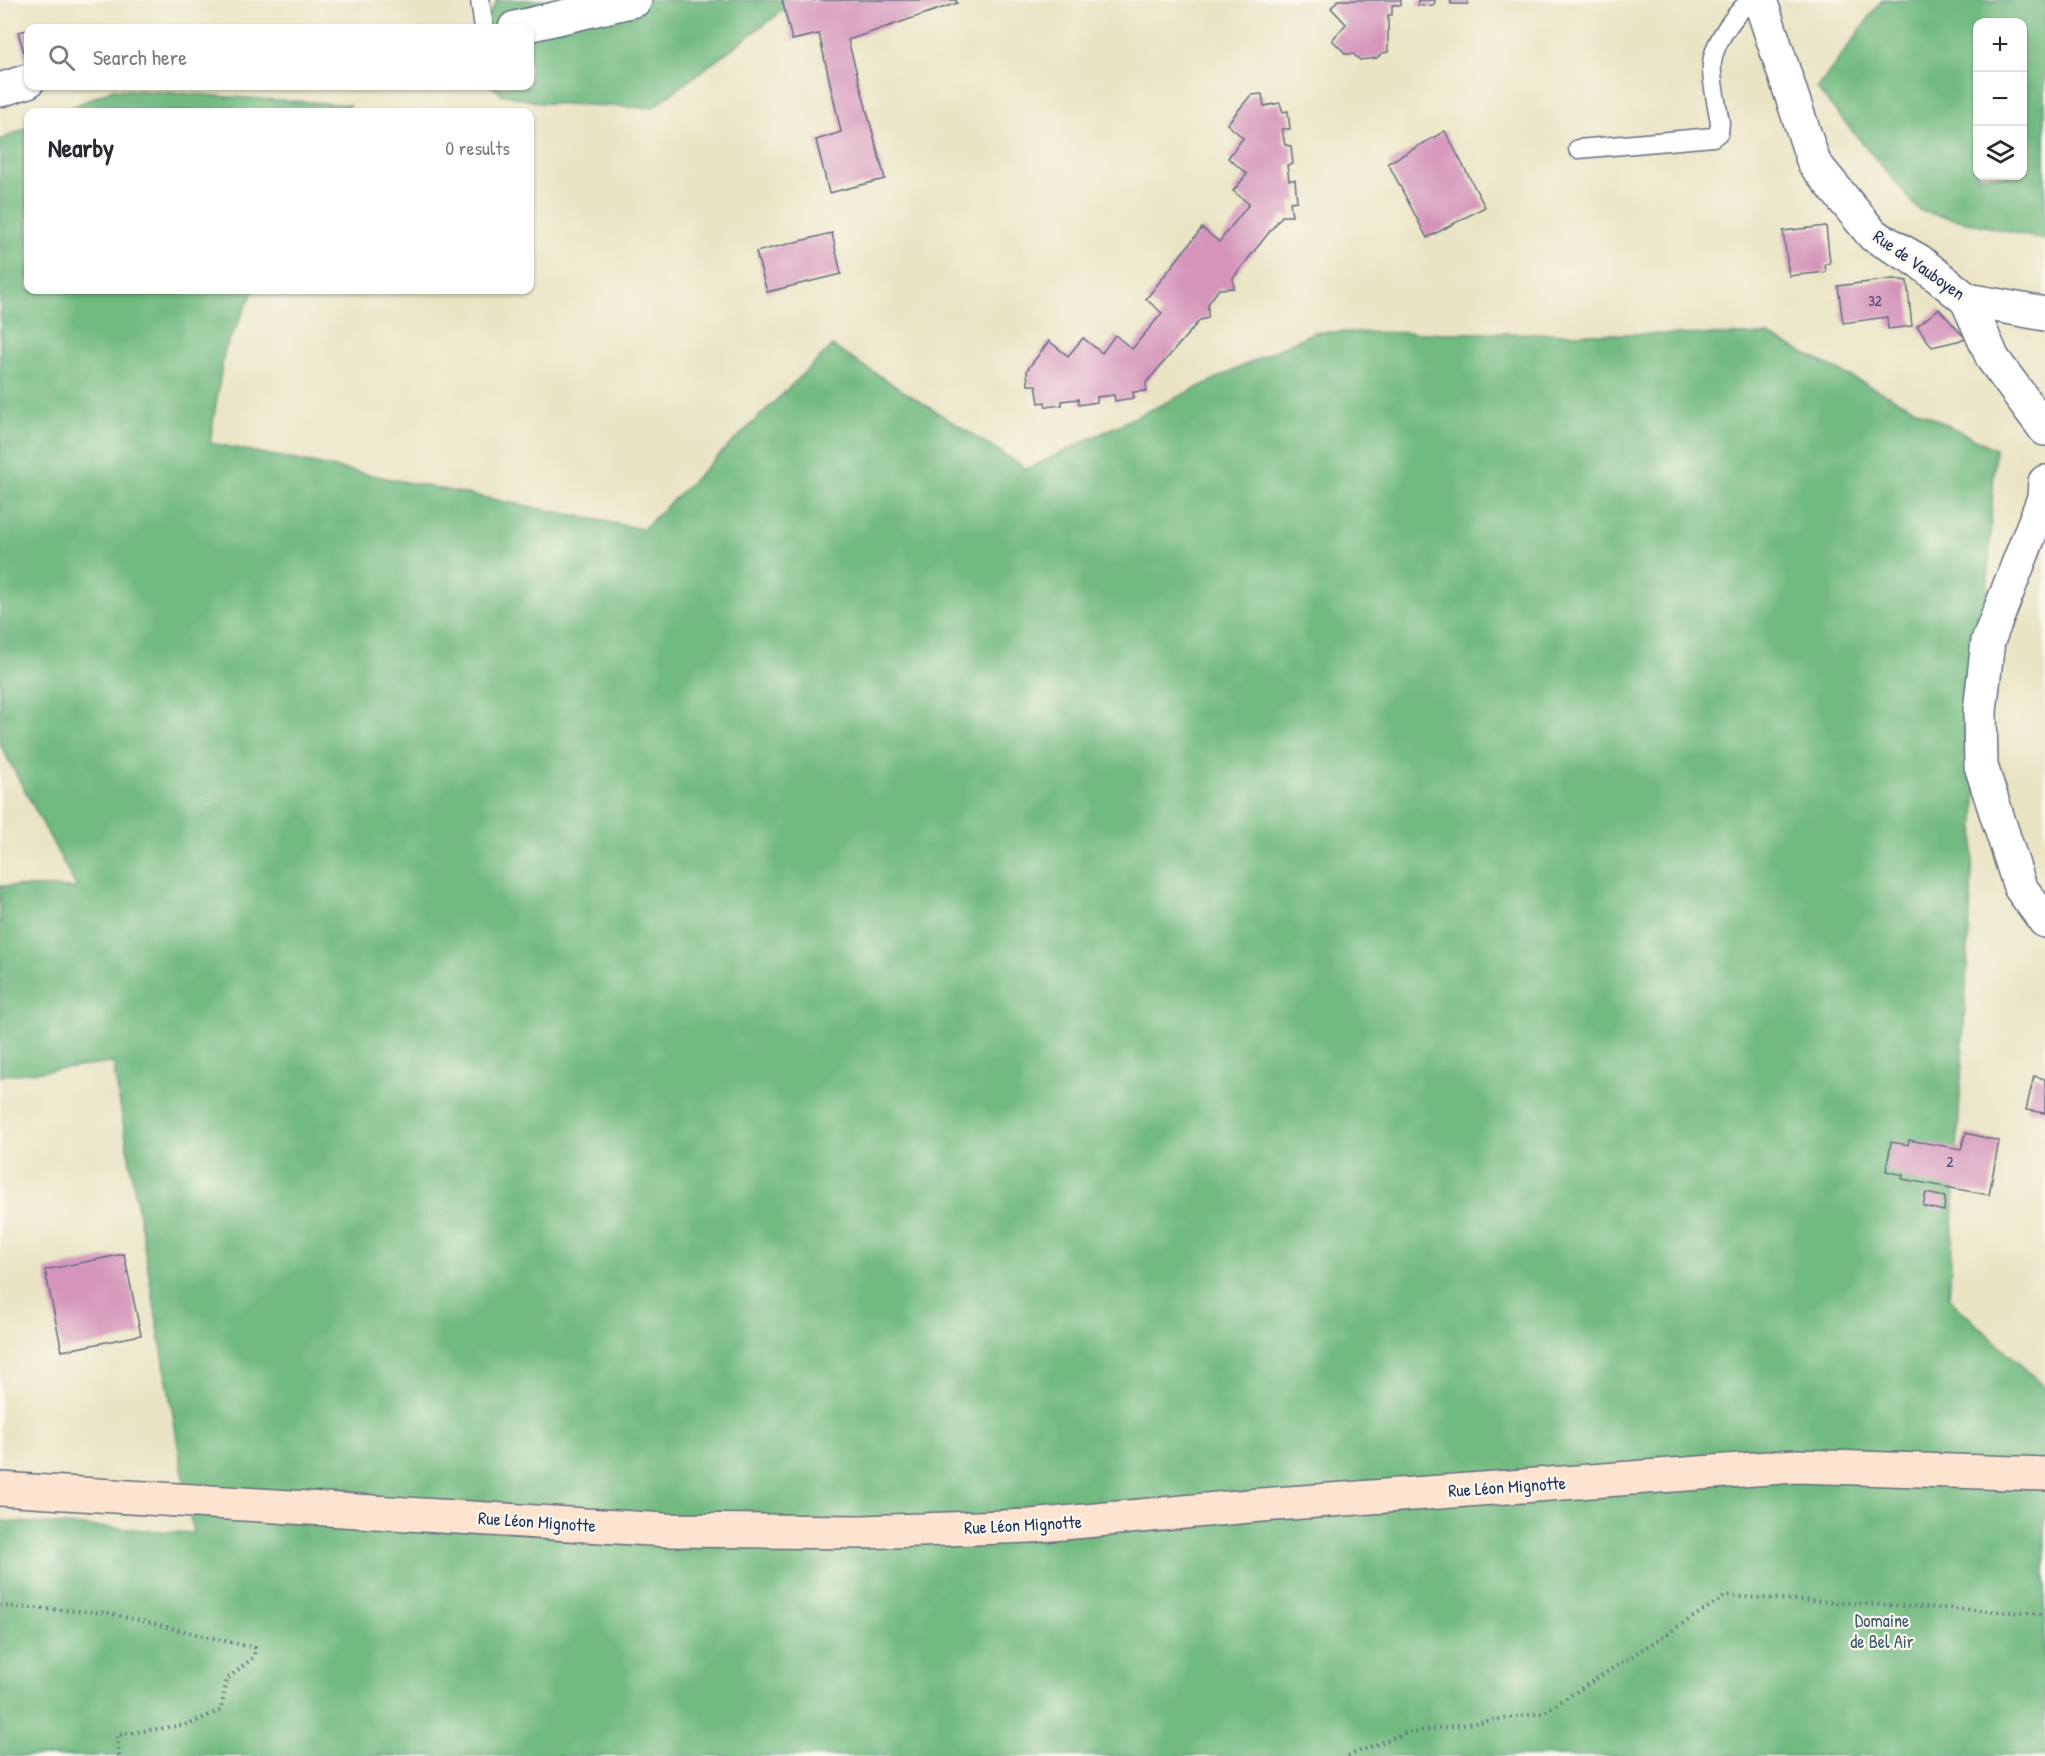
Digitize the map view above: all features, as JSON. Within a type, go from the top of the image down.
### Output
[{"type":"main road","name":"Rue Léon Mignotte","points":[[0,1489],[666,1530],[862,1532],[1030,1526],[1250,1506],[1796,1466],[2045,1474]]},
{"type":"street","points":[[532,24],[635,0]]},
{"type":"street","name":"Rue de Vauboyen","points":[[1760,0],[1814,163],[1873,235],[1919,261],[1968,300],[2045,314]]},
{"type":"street","points":[[0,90],[24,82]]},
{"type":"street","points":[[1968,300],[1993,359],[2045,429]]},
{"type":"street","points":[[2045,482],[2043,498],[1988,641],[1980,711],[1981,766],[2020,887],[2045,921]]},
{"type":"lane","points":[[480,0],[483,24]]},
{"type":"lane","points":[[1578,149],[1713,137],[1719,132],[1720,123],[1712,63],[1721,37],[1735,15],[1750,0]]},
{"type":"path","points":[[1348,1756],[1405,1733],[1543,1713],[1726,1596],[2045,1614]]},
{"type":"path","points":[[0,1606],[108,1613],[255,1648],[254,1657],[227,1679],[220,1710],[190,1724],[117,1735],[119,1756]]},
{"type":"green space","points":[[496,0],[797,0],[652,108],[541,103],[501,94],[496,90],[534,90],[534,24],[481,24],[496,4]]},
{"type":"green space","points":[[1882,0],[2045,0],[2045,240],[1920,211],[1817,89]]},
{"type":"green space","points":[[111,90],[350,105],[348,108],[70,108]]},
{"type":"green space","name":"Domaine de Bel Air","points":[[24,129],[24,294],[252,294],[224,352],[210,443],[643,529],[832,346],[1027,469],[1314,332],[1768,335],[1995,449],[1949,1299],[2045,1387],[2045,1756],[0,1756],[0,1521],[193,1533],[113,1063],[0,1076],[0,886],[77,888],[0,744],[0,140]]},
{"type":"building","points":[[782,0],[956,0],[957,3],[848,40],[885,179],[829,193],[816,140],[841,132],[819,34],[792,40]]},
{"type":"building","points":[[1338,0],[1401,0],[1401,5],[1392,5],[1392,15],[1388,15],[1388,52],[1382,53],[1377,58],[1360,60],[1353,54],[1346,54],[1332,40],[1346,24],[1331,8]]},
{"type":"building","points":[[1418,0],[1435,0],[1434,5],[1418,6]]},
{"type":"building","points":[[1451,0],[1468,0],[1468,4],[1451,4]]},
{"type":"building","points":[[24,31],[24,53],[18,32]]},
{"type":"building","points":[[1262,94],[1264,106],[1280,103],[1283,112],[1288,111],[1290,129],[1282,129],[1285,145],[1291,146],[1293,164],[1287,165],[1289,180],[1295,180],[1297,201],[1290,202],[1292,216],[1282,216],[1233,278],[1234,288],[1219,289],[1208,304],[1208,318],[1200,320],[1146,383],[1147,391],[1133,392],[1134,398],[1115,401],[1114,395],[1097,397],[1097,402],[1079,405],[1078,399],[1062,401],[1062,405],[1046,407],[1045,402],[1039,403],[1036,385],[1028,385],[1027,370],[1049,341],[1068,356],[1083,338],[1102,353],[1115,335],[1132,349],[1162,313],[1146,299],[1202,228],[1219,242],[1249,204],[1233,191],[1247,174],[1228,158],[1243,138],[1227,124],[1251,95]]},
{"type":"building","points":[[1445,131],[1485,207],[1427,238],[1388,163]]},
{"type":"building","points":[[1826,226],[1830,263],[1825,264],[1826,272],[1789,276],[1783,231]]},
{"type":"building","points":[[832,233],[841,274],[767,292],[756,252]]},
{"type":"building","points":[[1893,279],[1907,281],[1912,326],[1888,329],[1887,317],[1843,323],[1838,286]]},
{"type":"building","points":[[1939,309],[1966,339],[1932,347],[1917,326]]},
{"type":"building","points":[[2034,1076],[2045,1079],[2045,1113],[2026,1110]]},
{"type":"building","points":[[1966,1133],[1999,1141],[1989,1195],[1902,1179],[1903,1175],[1886,1171],[1891,1142],[1908,1145],[1909,1140],[1961,1149]]},
{"type":"building","points":[[1926,1193],[1945,1197],[1944,1211],[1923,1206]]},
{"type":"building","points":[[124,1254],[141,1335],[62,1351],[45,1270]]}]
